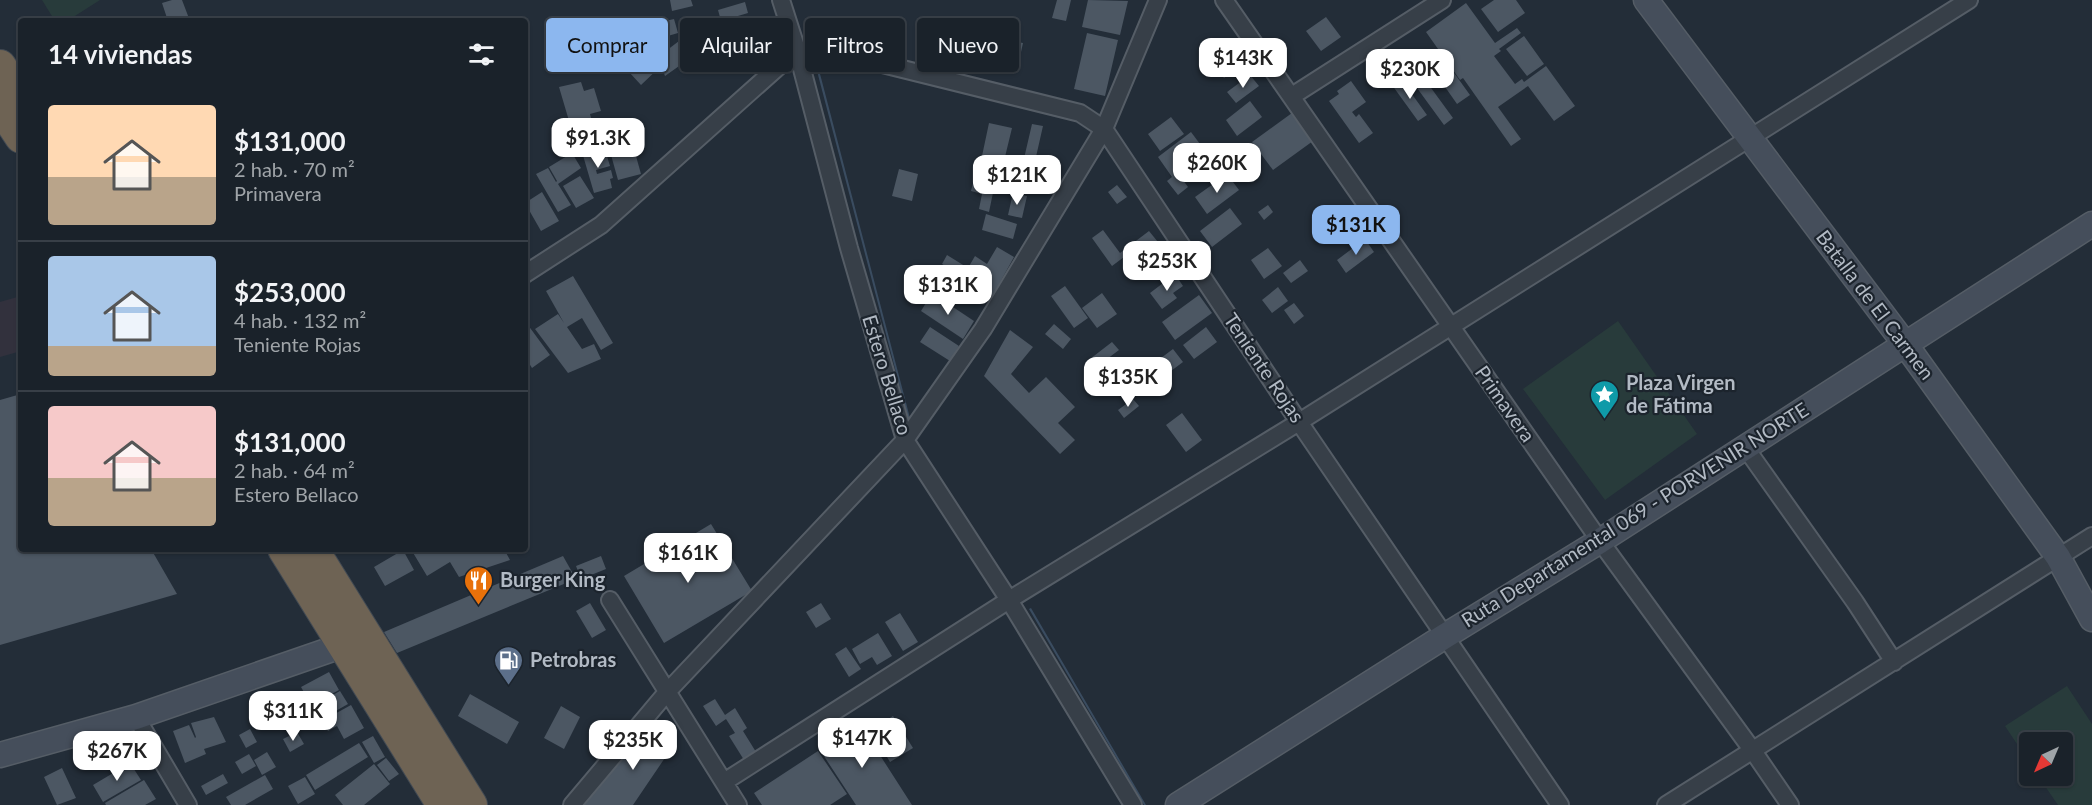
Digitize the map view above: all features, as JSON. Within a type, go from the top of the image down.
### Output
[{"type":"highway","points":[[0,66],[18,93]]},
{"type":"highway","points":[[0,105],[18,132]]},
{"type":"highway","points":[[286,552],[353,638],[471,805]]},
{"type":"highway","points":[[313,552],[353,638],[443,805]]},
{"type":"street","name":"Estero Bellaco","points":[[780,0],[797,50],[849,248],[905,440],[1009,600],[1133,805]]},
{"type":"street","points":[[572,805],[668,691],[905,440],[983,329],[1104,129],[1158,0]]},
{"type":"street","name":"Primavera","points":[[1224,0],[1600,541],[1790,805]]},
{"type":"street","points":[[1292,96],[1442,0]]},
{"type":"street","name":"Batalla de El Carmen","points":[[1646,0],[1905,344],[2058,557],[2092,619]]},
{"type":"street","points":[[724,782],[1009,600],[1299,422],[1968,0]]},
{"type":"street","name":"Teniente Rojas","points":[[797,50],[834,52],[1080,113],[1104,129],[1299,422],[1560,805]]},
{"type":"street","points":[[528,272],[601,225],[797,50]]},
{"type":"street","name":"Ruta Departamental 069 - PORVENIR NORTE","points":[[1178,805],[1600,541],[2092,224]]},
{"type":"street","points":[[1744,447],[1894,662]]},
{"type":"street","points":[[1666,805],[2092,536]]},
{"type":"street","points":[[610,600],[738,805]]},
{"type":"street","points":[[0,754],[136,717],[353,638]]},
{"type":"street","points":[[136,717],[189,805]]},
{"type":"shaded area","points":[[42,0],[100,0],[72,18],[53,18]]},
{"type":"shaded area","points":[[18,297],[18,352],[0,357],[0,302]]},
{"type":"shaded area","points":[[1618,321],[1697,434],[1605,500],[1523,389]]},
{"type":"shaded area","points":[[2067,686],[2092,724],[2092,805],[2058,805],[2045,786],[2073,786],[2073,732],[2019,732],[2019,747],[2005,726]]},
{"type":"water","points":[[817,72],[820,72],[910,418],[908,418]]},
{"type":"water","points":[[1031,608],[1146,805],[1029,609]]},
{"type":"building","points":[[182,0],[189,18],[167,18],[162,3]]},
{"type":"building","points":[[670,0],[691,0],[693,6],[672,11]]},
{"type":"building","points":[[1057,0],[1071,0],[1066,21],[1052,18]]},
{"type":"building","points":[[1088,0],[1128,1],[1120,35],[1082,27]]},
{"type":"building","points":[[1494,0],[1516,0],[1525,13],[1498,32],[1481,9]]},
{"type":"building","points":[[745,2],[748,13],[731,18],[720,18],[718,10]]},
{"type":"building","points":[[1466,3],[1495,43],[1517,28],[1521,33],[1499,49],[1501,51],[1494,56],[1515,84],[1522,79],[1524,82],[1546,66],[1575,106],[1554,121],[1528,86],[1498,107],[1521,139],[1511,146],[1463,78],[1460,80],[1426,32]]},
{"type":"building","points":[[1326,17],[1341,37],[1321,51],[1306,31]]},
{"type":"building","points":[[674,19],[678,33],[668,36],[668,20]]},
{"type":"building","points":[[1087,33],[1118,40],[1105,96],[1074,89]]},
{"type":"building","points":[[1524,36],[1544,64],[1527,76],[1506,49]]},
{"type":"building","points":[[679,41],[680,65],[665,76],[664,72],[668,72],[668,49]]},
{"type":"building","points":[[1019,42],[1023,43],[1021,52],[1019,52]]},
{"type":"building","points":[[1244,43],[1262,67],[1251,75],[1243,64],[1224,78],[1214,65]]},
{"type":"building","points":[[1439,52],[1470,95],[1457,104],[1436,74],[1426,81],[1453,118],[1444,125],[1417,88],[1414,90],[1405,77]]},
{"type":"building","points":[[629,72],[655,72],[641,85]]},
{"type":"building","points":[[1250,75],[1259,86],[1236,103],[1227,92]]},
{"type":"building","points":[[1401,79],[1427,115],[1418,121],[1392,85]]},
{"type":"building","points":[[1351,81],[1366,102],[1352,112],[1356,117],[1359,114],[1373,133],[1359,143],[1329,101],[1339,94],[1337,91]]},
{"type":"building","points":[[581,82],[584,91],[594,88],[601,111],[590,114],[593,125],[572,131],[559,87]]},
{"type":"building","points":[[1250,101],[1262,117],[1237,136],[1226,120]]},
{"type":"building","points":[[1292,113],[1313,141],[1273,170],[1252,142]]},
{"type":"building","points":[[1171,117],[1184,134],[1160,151],[1148,134]]},
{"type":"building","points":[[989,123],[1012,128],[1004,161],[982,156]]},
{"type":"building","points":[[1032,124],[1043,126],[1028,192],[1000,186],[1004,170],[1016,173],[1015,179],[1019,180]]},
{"type":"building","points":[[629,131],[641,174],[618,180],[606,137]]},
{"type":"building","points":[[1191,132],[1206,152],[1178,173],[1188,187],[1178,195],[1167,181],[1172,177],[1158,157]]},
{"type":"building","points":[[604,146],[610,166],[596,170],[597,174],[611,170],[612,188],[594,193],[582,152]]},
{"type":"building","points":[[572,153],[581,168],[558,184],[571,205],[558,212],[536,174],[548,168],[556,182],[549,167]]},
{"type":"building","points":[[899,169],[918,174],[912,201],[892,196]]},
{"type":"building","points":[[1227,174],[1239,190],[1207,214],[1195,197]]},
{"type":"building","points":[[580,176],[594,198],[576,208],[563,186]]},
{"type":"building","points":[[973,183],[994,188],[989,212],[979,209],[982,194],[971,191]]},
{"type":"building","points":[[1117,185],[1127,197],[1117,204],[1108,192]]},
{"type":"building","points":[[542,192],[559,221],[541,231],[528,208],[528,201]]},
{"type":"building","points":[[1013,193],[1027,196],[1022,218],[1008,215]]},
{"type":"building","points":[[1268,205],[1273,212],[1264,220],[1258,212]]},
{"type":"building","points":[[1230,208],[1242,224],[1212,247],[1200,231]]},
{"type":"building","points":[[1347,212],[1357,226],[1336,241],[1326,228]]},
{"type":"building","points":[[986,214],[1017,224],[1013,239],[982,230]]},
{"type":"building","points":[[1103,230],[1120,253],[1149,231],[1162,247],[1133,269],[1124,257],[1112,266],[1092,238]]},
{"type":"building","points":[[1365,239],[1374,252],[1346,273],[1337,260]]},
{"type":"building","points":[[997,247],[1014,257],[993,295],[942,264],[947,255],[968,268],[975,256],[987,264]]},
{"type":"building","points":[[1268,248],[1282,266],[1264,279],[1251,260]]},
{"type":"building","points":[[1300,260],[1308,271],[1291,283],[1283,273]]},
{"type":"building","points":[[946,272],[968,284],[957,302],[936,289]]},
{"type":"building","points":[[1175,274],[1183,286],[1173,293],[1177,298],[1162,309],[1150,293]]},
{"type":"building","points":[[573,276],[613,343],[601,350],[582,318],[567,327],[582,349],[594,344],[601,359],[568,373],[535,329],[558,314],[564,323],[546,291]]},
{"type":"building","points":[[1065,286],[1088,318],[1074,328],[1051,296]]},
{"type":"building","points":[[1278,287],[1288,301],[1272,313],[1262,300]]},
{"type":"building","points":[[932,293],[974,321],[963,339],[921,311]]},
{"type":"building","points":[[1102,293],[1117,314],[1097,328],[1082,308]]},
{"type":"building","points":[[1199,295],[1212,313],[1175,340],[1162,322]]},
{"type":"building","points":[[1294,303],[1304,316],[1294,324],[1284,310]]},
{"type":"building","points":[[1054,324],[1071,339],[1063,349],[1045,334]]},
{"type":"building","points":[[528,325],[550,355],[532,368],[528,362]]},
{"type":"building","points":[[930,327],[959,346],[950,361],[920,342]]},
{"type":"building","points":[[1206,327],[1217,342],[1194,359],[1183,345]]},
{"type":"building","points":[[1010,330],[1033,347],[1011,374],[1029,393],[1046,377],[1075,407],[1058,423],[1075,440],[1060,454],[984,376]]},
{"type":"building","points":[[1112,342],[1119,350],[1107,359],[1117,371],[1105,380],[1090,359]]},
{"type":"building","points":[[1173,349],[1183,362],[1155,383],[1145,370]]},
{"type":"building","points":[[18,395],[18,552],[153,552],[177,594],[0,645],[0,400]]},
{"type":"building","points":[[1133,399],[1139,406],[1124,418],[1118,410]]},
{"type":"building","points":[[1182,413],[1202,440],[1186,452],[1166,425]]},
{"type":"building","points":[[711,524],[752,591],[664,643],[624,576]]},
{"type":"building","points":[[400,552],[404,552],[414,570],[385,586],[374,567]]},
{"type":"building","points":[[413,552],[506,552],[510,560],[459,577],[450,562],[427,576]]},
{"type":"building","name":"Burger King","points":[[563,556],[576,579],[397,653],[384,632]]},
{"type":"building","points":[[601,556],[606,569],[581,579],[576,566]]},
{"type":"building","points":[[590,603],[606,630],[592,638],[576,611]]},
{"type":"building","points":[[821,603],[831,619],[816,628],[806,612]]},
{"type":"building","points":[[900,613],[918,642],[903,651],[885,622]]},
{"type":"building","points":[[878,633],[892,656],[877,665],[872,657],[860,664],[852,649]]},
{"type":"building","points":[[846,647],[861,669],[849,677],[835,654]]},
{"type":"building","points":[[329,672],[339,690],[311,705],[301,687]]},
{"type":"building","points":[[340,691],[348,704],[311,725],[304,711]]},
{"type":"building","points":[[470,694],[519,722],[507,744],[458,716]]},
{"type":"building","points":[[715,699],[725,715],[735,708],[747,728],[743,731],[756,752],[744,760],[729,736],[735,733],[726,719],[716,726],[703,706]]},
{"type":"building","points":[[351,705],[364,728],[344,739],[337,726],[328,731],[322,721]]},
{"type":"building","points":[[561,706],[580,717],[564,749],[544,738]]},
{"type":"building","points":[[893,716],[913,748],[890,762],[871,730]]},
{"type":"building","points":[[214,717],[226,742],[204,749],[206,754],[185,763],[173,731],[189,725],[195,738],[191,723]]},
{"type":"building","points":[[858,721],[912,805],[856,805],[818,747]]},
{"type":"building","points":[[652,725],[675,743],[633,805],[582,805]]},
{"type":"building","points":[[250,729],[257,742],[246,748],[239,735]]},
{"type":"building","points":[[297,732],[304,744],[290,752],[283,739]]},
{"type":"building","points":[[373,736],[385,757],[374,763],[362,742]]},
{"type":"building","points":[[359,743],[368,757],[315,790],[306,775]]},
{"type":"building","points":[[92,748],[97,762],[79,768],[74,754]]},
{"type":"building","points":[[818,751],[847,794],[830,805],[762,805],[754,793]]},
{"type":"building","points":[[267,752],[276,767],[262,775],[254,760]]},
{"type":"building","points":[[249,754],[256,766],[242,774],[235,762]]},
{"type":"building","points":[[386,758],[399,774],[389,781],[377,765]]},
{"type":"building","points":[[130,763],[141,780],[103,802],[93,785]]},
{"type":"building","points":[[374,764],[390,784],[364,805],[343,805],[335,795]]},
{"type":"building","points":[[62,768],[76,798],[57,805],[44,777]]},
{"type":"building","points":[[223,774],[228,783],[206,795],[201,786]]},
{"type":"building","points":[[265,775],[273,789],[245,805],[231,805],[226,797]]},
{"type":"building","points":[[305,777],[315,794],[298,804],[288,786]]},
{"type":"building","points":[[144,780],[156,799],[145,805],[106,805],[105,803]]},
{"type":"place","name":"Plaza Virgen de Fátima","points":[[1605,420]]},
{"type":"place","name":"Burger King","points":[[479,606]]},
{"type":"place","name":"Petrobras","points":[[509,686]]}]
